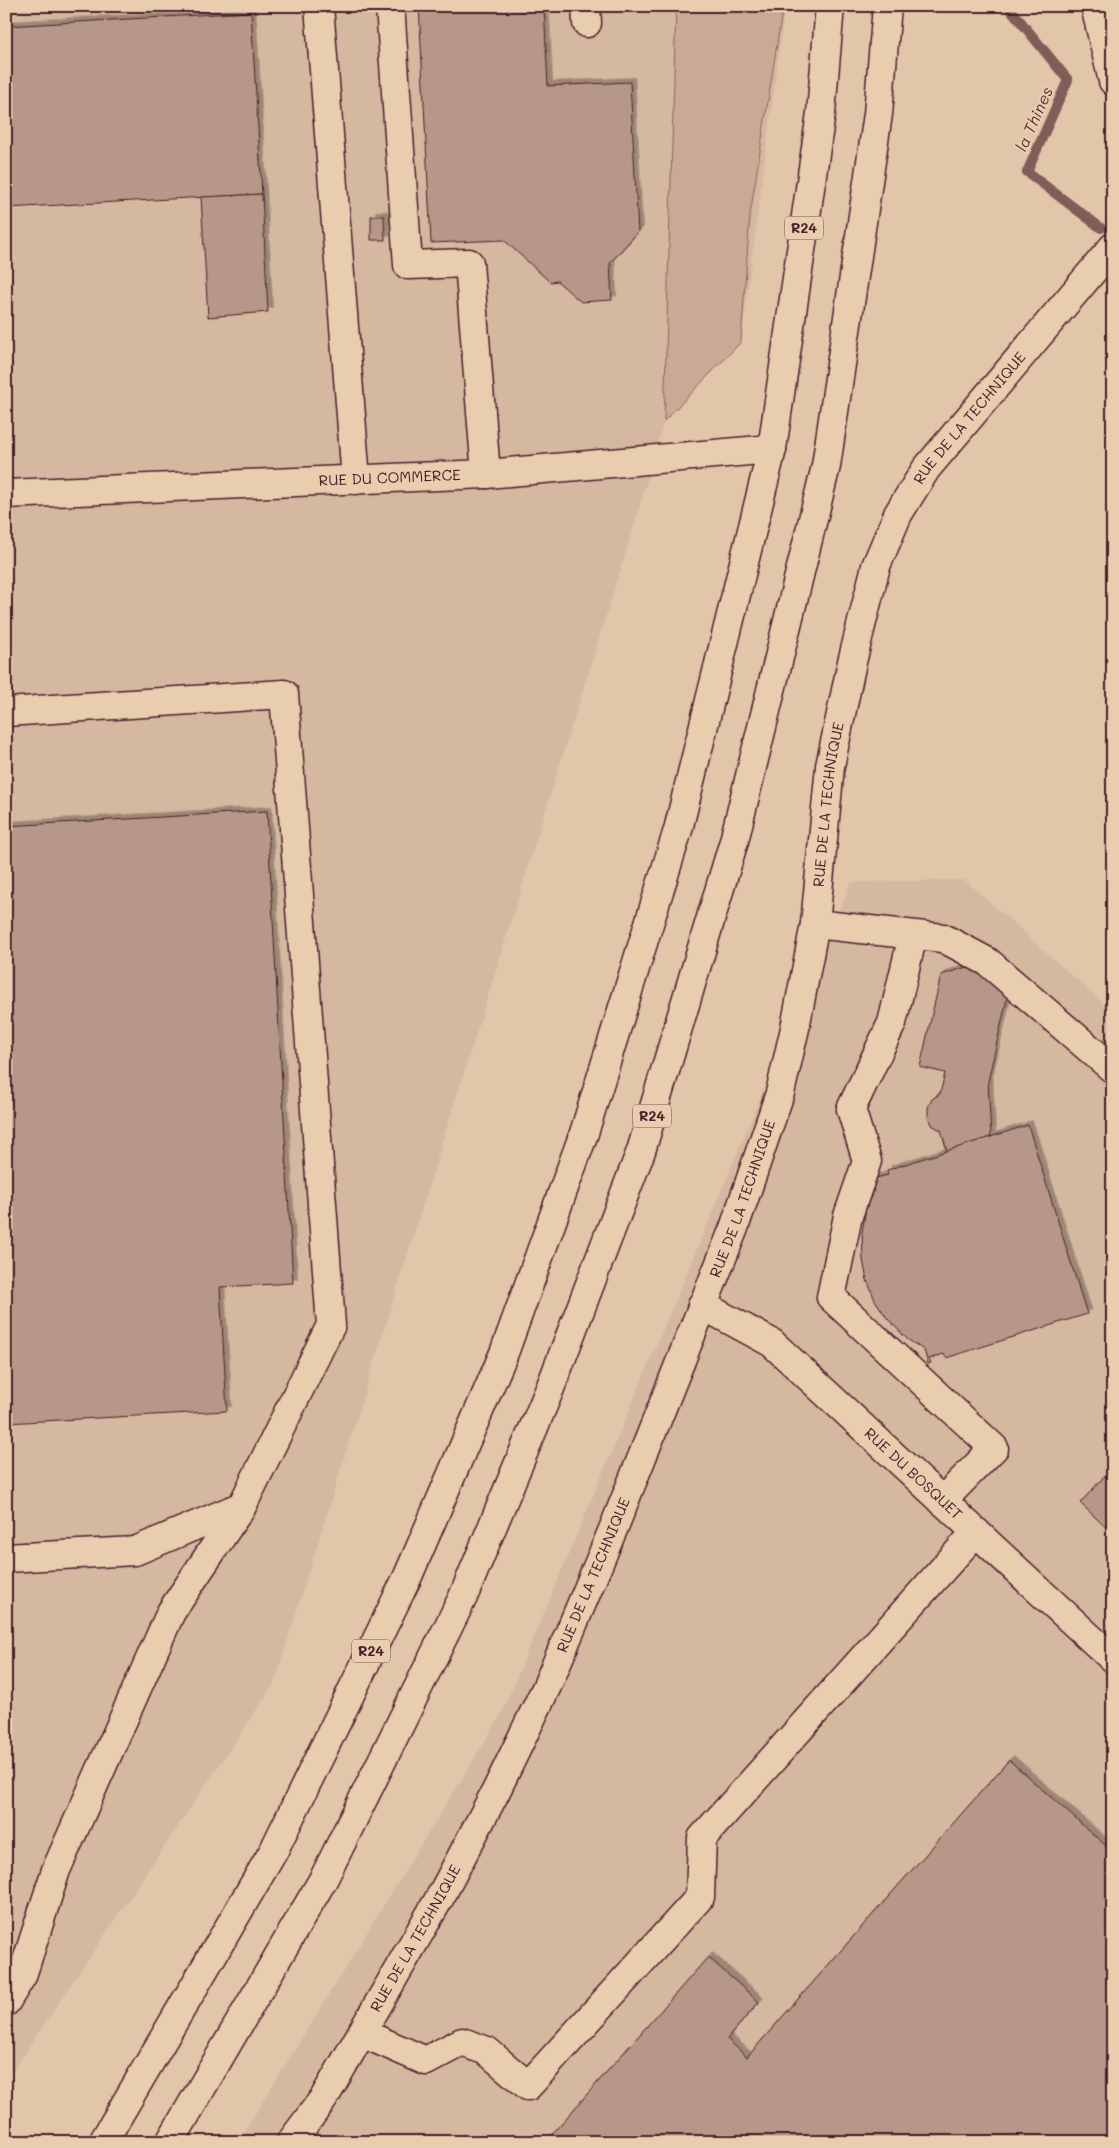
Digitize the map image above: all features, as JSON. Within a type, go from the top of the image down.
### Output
[{"type":"main road","points":[[319,6],[356,480]]},
{"type":"main road","points":[[390,6],[408,265],[469,263],[486,474]]},
{"type":"main road","name":"R24","points":[[103,2142],[273,1852],[408,1576],[504,1353],[584,1133],[678,830],[772,449],[820,113],[830,6]]},
{"type":"main road","name":"R24","points":[[170,2142],[324,1878],[463,1597],[549,1391],[641,1151],[734,841],[826,466],[878,114],[887,6]]},
{"type":"main road","points":[[1095,6],[1113,81]]},
{"type":"main road","name":"RUE DE LA TECHNIQUE","points":[[291,2142],[324,2098],[362,2033],[443,1892],[496,1790],[546,1686],[614,1527],[734,1228],[780,1094],[815,924],[830,766],[852,662],[876,566],[898,514],[926,470],[1109,252]]},
{"type":"main road","name":"RUE DU COMMERCE","points":[[6,494],[486,474],[772,449]]},
{"type":"main road","points":[[6,712],[284,694],[331,1325],[242,1506],[171,1612],[56,1870],[22,1976],[6,2002]]},
{"type":"main road","points":[[815,924],[943,938],[988,962],[1113,1069]]},
{"type":"main road","points":[[913,935],[892,1023],[851,1108],[867,1161],[848,1216],[831,1297],[994,1448],[942,1501]]},
{"type":"main road","name":"RUE DU BOSQUET","points":[[702,1305],[772,1343],[1113,1659]]},
{"type":"main road","points":[[6,1558],[136,1551],[242,1506]]},
{"type":"main road","points":[[362,2033],[426,2061],[462,2042],[487,2051],[528,2086],[700,1897],[702,1838],[976,1532]]},
{"type":"shaded area","points":[[6,6],[785,6],[741,342],[664,421],[637,516],[274,1684],[6,2081]]},
{"type":"shaded area","points":[[676,6],[783,6],[750,215],[741,342],[664,421]]},
{"type":"shaded area","points":[[965,880],[1113,1012],[1113,2142],[238,2142],[501,1715],[851,882]]},
{"type":"building","points":[[419,6],[544,6],[548,86],[630,82],[638,232],[610,263],[612,300],[581,302],[557,281],[550,282],[504,240],[431,243]]},
{"type":"building","points":[[251,12],[262,194],[6,208],[6,26]]},
{"type":"building","points":[[262,194],[268,312],[208,317],[201,197]]},
{"type":"building","points":[[371,216],[384,216],[385,240],[371,240]]},
{"type":"building","points":[[267,811],[293,1283],[220,1287],[227,1411],[6,1423],[6,826]]},
{"type":"building","points":[[980,963],[1009,990],[988,1081],[991,1137],[947,1151],[941,1130],[933,1126],[928,1117],[928,1107],[932,1099],[940,1094],[945,1073],[920,1067],[941,975]]},
{"type":"building","points":[[1028,1125],[1087,1314],[946,1358],[944,1354],[929,1359],[931,1363],[928,1364],[924,1350],[907,1339],[887,1318],[875,1300],[867,1280],[863,1260],[862,1233],[866,1207],[874,1190],[869,1175],[872,1179],[888,1175],[887,1170]]},
{"type":"building","points":[[1113,1467],[1113,1534],[1080,1503]]},
{"type":"building","points":[[1009,1760],[1113,1852],[1113,2142],[545,2142],[708,1957],[759,2002],[727,2039],[747,2057]]},
{"type":"waterway","name":"la Thines","points":[[1008,6],[1068,80],[1027,172],[1101,228]]}]
